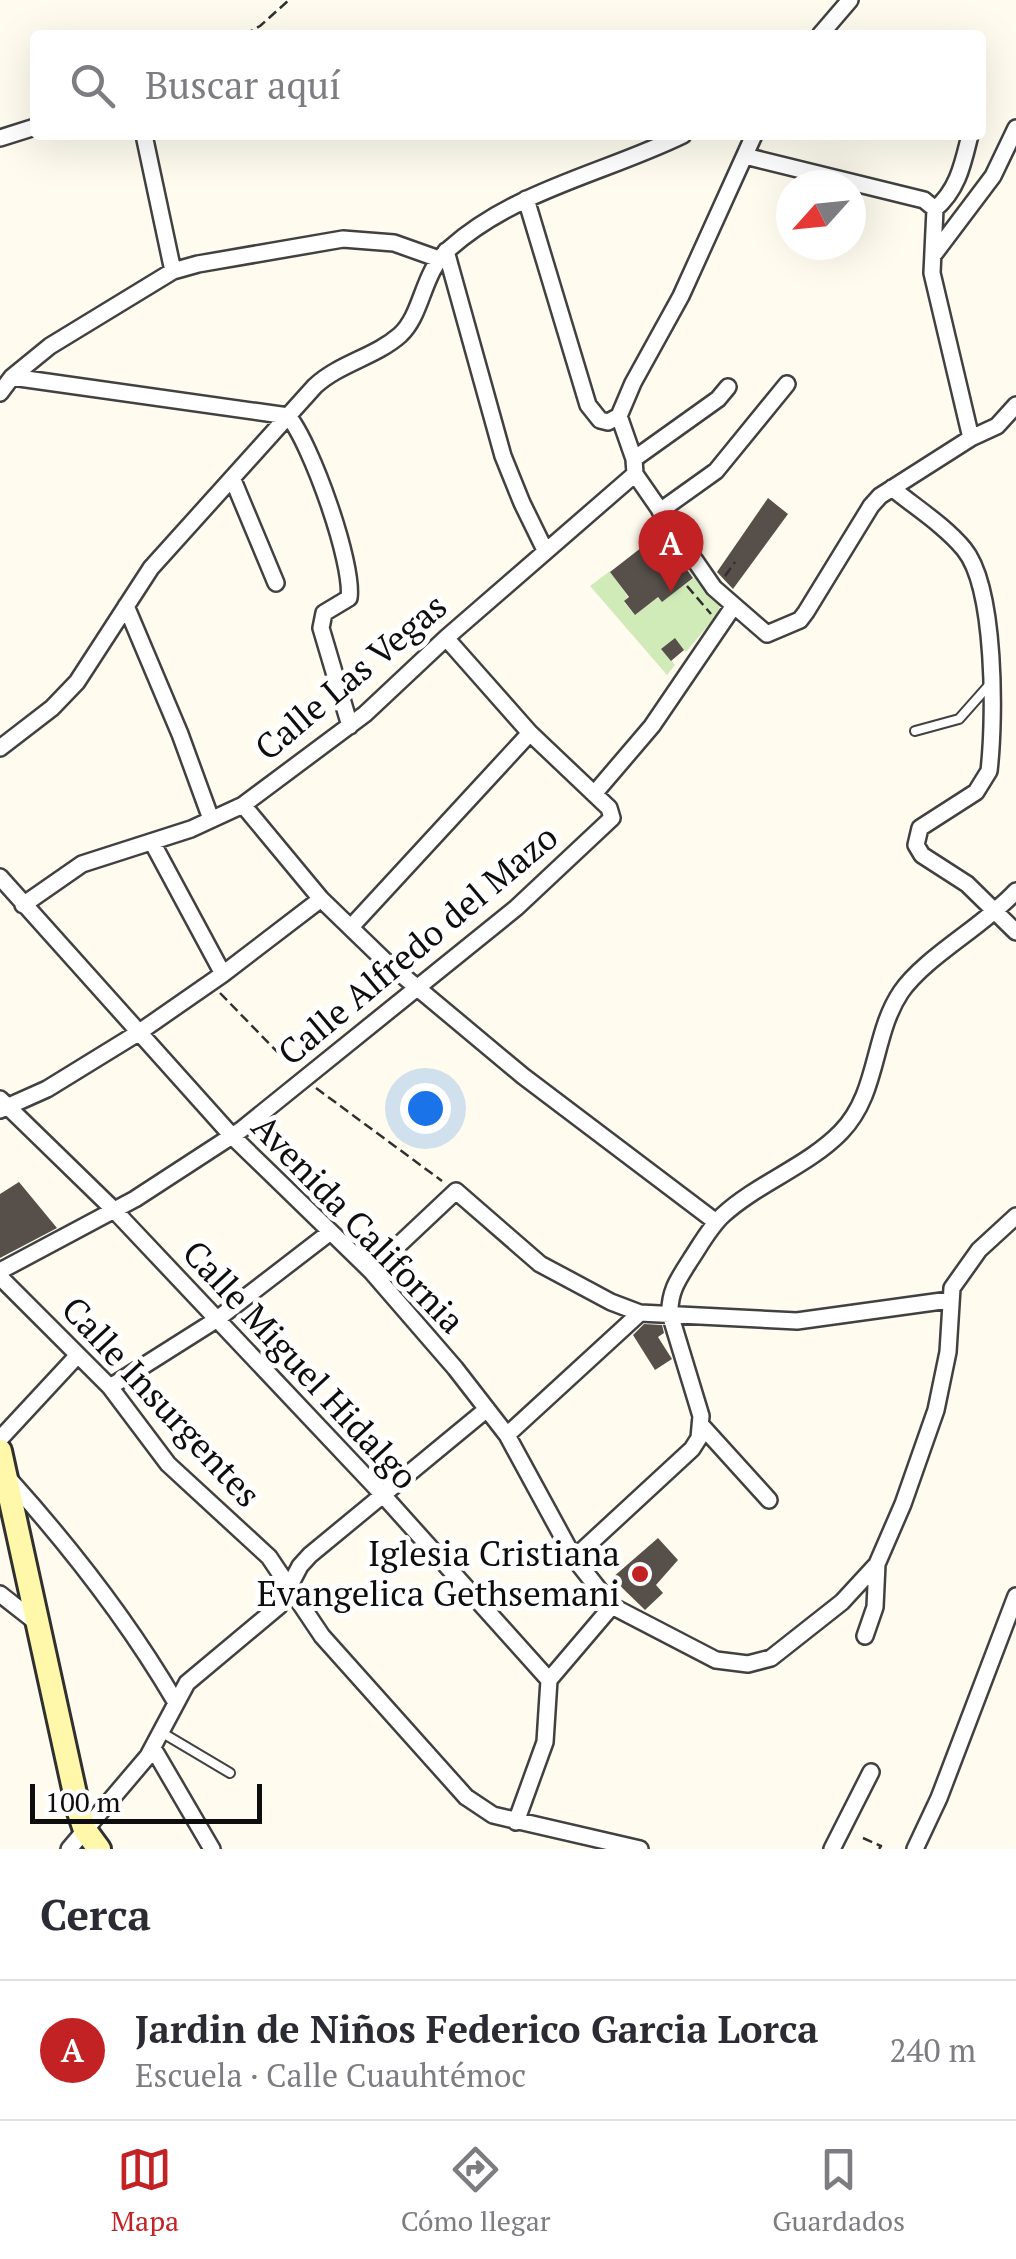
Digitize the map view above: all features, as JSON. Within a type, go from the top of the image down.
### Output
[{"type":"main road","points":[[2,1465],[74,1791],[85,1830],[99,1849]]},
{"type":"street","points":[[824,30],[850,0]]},
{"type":"street","points":[[934,253],[994,176],[1016,128]]},
{"type":"street","points":[[0,138],[30,129]]},
{"type":"street","points":[[145,140],[174,272]]},
{"type":"street","points":[[0,748],[66,695],[98,653],[151,568],[288,416],[334,370],[405,330],[442,255],[526,200],[671,140]]},
{"type":"street","points":[[526,200],[588,405],[600,420],[608,422],[619,416],[682,296],[752,140]]},
{"type":"street","points":[[969,140],[950,196],[936,209],[932,274],[971,438]]},
{"type":"street","points":[[746,156],[924,200],[936,209]]},
{"type":"street","points":[[0,393],[12,376],[50,346],[174,272],[236,256],[342,239],[394,243],[442,255]]},
{"type":"street","points":[[442,255],[503,456],[546,550]]},
{"type":"street","points":[[12,376],[288,416],[305,443],[348,571],[349,598],[324,614],[321,628],[350,726]]},
{"type":"street","points":[[660,510],[716,471],[787,384]]},
{"type":"street","name":"Calle Las Vegas","points":[[23,905],[82,864],[152,842],[242,805],[350,726],[728,386]]},
{"type":"street","points":[[619,416],[634,467],[660,510],[714,588],[767,634],[800,620],[871,506],[892,488],[971,438],[998,426],[1016,405]]},
{"type":"street","points":[[233,480],[276,583]]},
{"type":"street","points":[[892,488],[955,540],[972,561],[987,605],[990,757],[984,782],[967,799],[920,828],[916,845],[922,855],[967,884],[1016,932]]},
{"type":"street","points":[[126,606],[211,819]]},
{"type":"street","points":[[446,638],[530,733],[594,794],[652,726],[733,607]]},
{"type":"street","points":[[351,928],[530,733]]},
{"type":"street","name":"Calle Alfredo del Mazo","points":[[0,1274],[232,1136],[418,986],[549,879],[613,814],[594,794]]},
{"type":"street","points":[[242,805],[321,899],[351,928],[523,1076],[716,1222]]},
{"type":"street","points":[[152,842],[216,979]]},
{"type":"street","name":"Avenida California","points":[[0,877],[232,1136],[371,1270],[488,1409],[507,1435],[574,1558],[612,1606],[716,1660],[760,1662],[792,1643],[842,1602],[877,1564],[936,1410],[948,1352],[949,1300],[960,1274],[979,1250],[1016,1216]]},
{"type":"street","points":[[768,1500],[702,1426],[670,1314],[669,1298],[716,1222],[830,1143],[846,1127],[868,1086],[888,1018],[903,989],[998,912],[1016,891]]},
{"type":"street","points":[[2,1105],[46,1089],[138,1033],[321,899]]},
{"type":"street","name":"Calle Miguel Hidalgo","points":[[2,1105],[113,1210],[383,1495],[550,1680]]},
{"type":"street","points":[[371,1270],[456,1191],[540,1264],[640,1313],[796,1321],[949,1300]]},
{"type":"street","points":[[110,1388],[216,1320],[329,1232]]},
{"type":"street","name":"Calle Insurgentes","points":[[0,1274],[110,1388],[168,1464],[269,1557],[322,1636],[448,1779],[479,1807],[516,1822],[640,1849]]},
{"type":"street","points":[[507,1435],[640,1313]]},
{"type":"street","points":[[0,1439],[77,1356]]},
{"type":"street","points":[[70,1849],[152,1748],[175,1701],[200,1671],[278,1606],[310,1555],[488,1409]]},
{"type":"street","points":[[574,1558],[692,1450],[702,1426]]},
{"type":"street","points":[[2,1465],[121,1616],[175,1701]]},
{"type":"street","points":[[865,1636],[875,1607],[877,1564]]},
{"type":"street","points":[[0,1594],[37,1623]]},
{"type":"street","points":[[916,1849],[1016,1596]]},
{"type":"street","points":[[516,1822],[545,1742],[550,1680],[612,1606]]},
{"type":"street","points":[[152,1748],[212,1849]]},
{"type":"street","points":[[832,1849],[871,1772]]},
{"type":"lane","points":[[915,731],[960,719],[990,684]]},
{"type":"lane","points":[[161,1732],[230,1773]]},
{"type":"path","points":[[253,30],[289,0]]},
{"type":"path","points":[[686,586],[722,626]]},
{"type":"path","points":[[216,979],[304,1078],[456,1191]]},
{"type":"path","points":[[863,1838],[881,1846],[880,1849]]},
{"type":"green space","points":[[610,571],[628,597],[624,602],[635,615],[657,597],[662,601],[697,576],[720,605],[717,615],[686,652],[675,639],[662,650],[675,665],[667,675],[590,586]]},
{"type":"building","points":[[768,498],[788,514],[733,589],[717,572]]},
{"type":"building","points":[[655,537],[670,560],[676,555],[693,578],[662,602],[658,597],[635,615],[624,601],[629,597],[610,572]]},
{"type":"building","points":[[675,638],[684,650],[671,661],[661,649]]},
{"type":"building","points":[[19,1182],[57,1228],[0,1258],[0,1194]]},
{"type":"building","points":[[644,1324],[662,1325],[664,1333],[658,1337],[672,1359],[655,1370],[633,1335]]},
{"type":"building","name":"Iglesia Cristiana Evangelica Gethsemani","points":[[658,1538],[678,1560],[656,1585],[663,1593],[645,1610],[612,1578]]},
{"type":"place","name":"Jardin de Niños Federico Garcia Lorca","points":[[671,592]]},
{"type":"place","name":"Iglesia Cristiana Evangelica Gethsemani","points":[[640,1574]]}]
